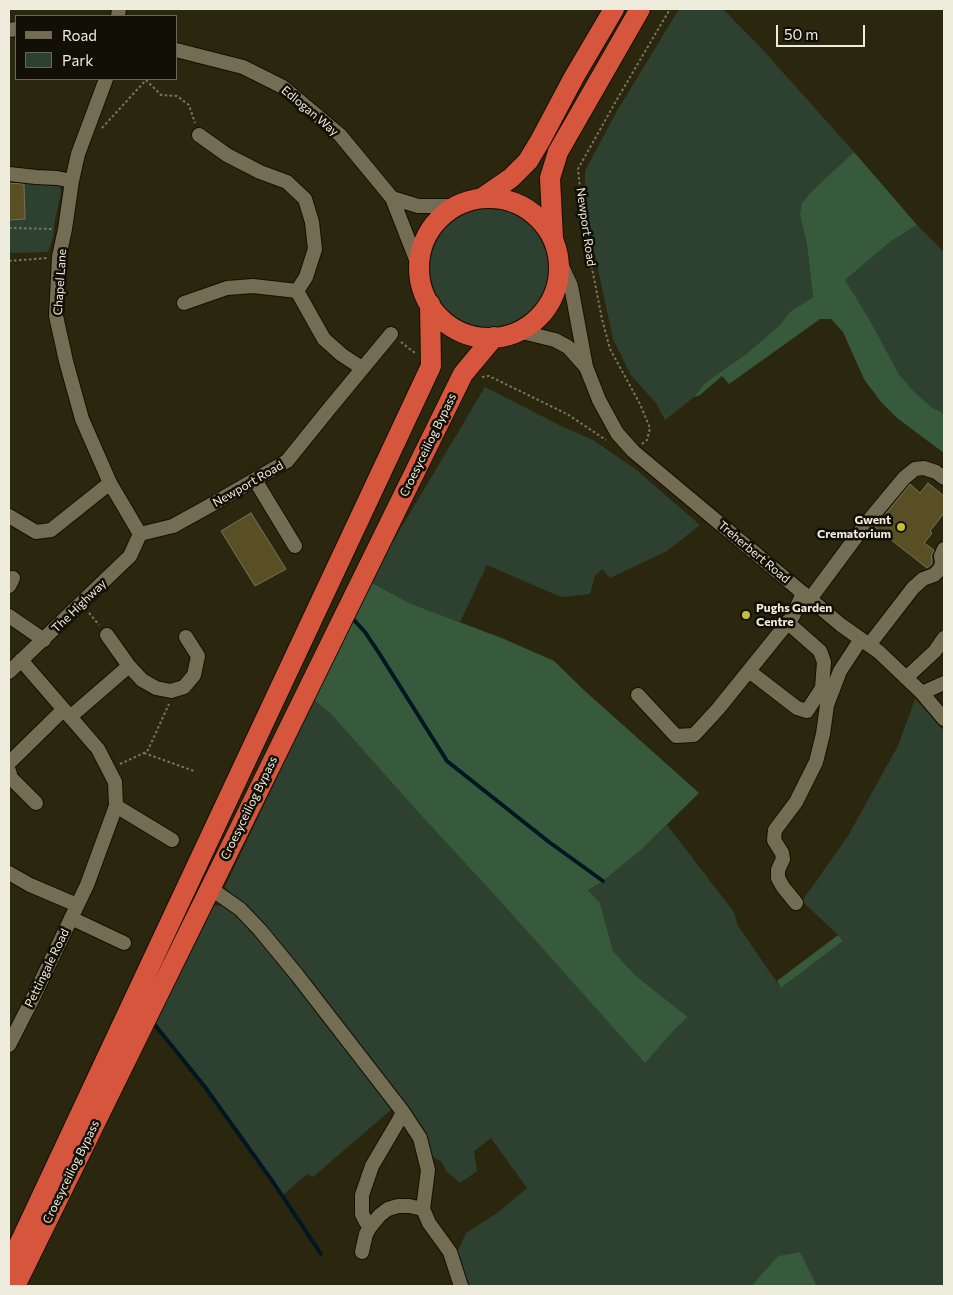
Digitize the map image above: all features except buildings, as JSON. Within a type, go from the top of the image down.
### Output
[{"type":"highway","points":[[482,198],[511,178],[528,161],[614,9]]},
{"type":"highway","points":[[553,238],[541,220],[524,206],[503,199],[482,198],[469,200],[456,206],[441,217],[429,231],[422,248],[419,267],[422,286],[430,304],[442,319],[457,330],[475,336],[494,337],[518,332],[536,320],[550,303],[558,282],[559,260],[553,238],[550,178],[558,152],[640,9]]},
{"type":"highway","name":"Croesyceiliog Bypass","points":[[9,1266],[431,366],[430,304]]},
{"type":"highway","name":"Croesyceiliog Bypass","points":[[15,1286],[462,377],[494,337]]},
{"type":"street","name":"Edlogan Way","points":[[178,51],[243,67],[282,87],[340,135],[392,198],[419,267]]},
{"type":"street","name":"Chapel Lane","points":[[106,80],[78,154],[72,181],[66,229],[59,257],[56,316],[82,419],[110,482],[140,534]]},
{"type":"street","points":[[199,135],[227,155],[260,172],[287,182],[305,199],[312,222],[315,249],[306,277],[297,291]]},
{"type":"street","points":[[9,174],[72,181]]},
{"type":"street","points":[[392,198],[418,206],[456,206]]},
{"type":"street","name":"Treherbert Road","points":[[559,260],[571,286],[586,367],[599,400],[617,433],[633,451],[840,625],[879,652],[922,693],[944,719]]},
{"type":"street","points":[[184,303],[227,288],[253,286],[297,291]]},
{"type":"street","points":[[297,291],[324,339],[342,355],[362,368]]},
{"type":"street","name":"Treherbert Road","points":[[518,332],[555,340],[568,347],[586,367]]},
{"type":"street","name":"Newport Road","points":[[140,534],[173,526],[287,461],[391,334]]},
{"type":"street","points":[[638,695],[676,736],[694,735],[718,710],[806,596],[904,478],[915,469],[924,468],[936,472],[944,478]]},
{"type":"street","points":[[255,480],[295,546]]},
{"type":"street","points":[[9,516],[36,532],[51,530],[110,482]]},
{"type":"street","name":"The Highway","points":[[9,672],[130,556],[140,534]]},
{"type":"street","points":[[796,903],[778,878],[778,870],[783,859],[782,853],[774,840],[775,830],[796,802],[816,762],[823,734],[827,705],[840,671],[913,588],[923,579],[939,576],[942,562],[940,556],[944,548]]},
{"type":"street","points":[[9,616],[44,640]]},
{"type":"street","points":[[749,672],[797,708],[807,711],[822,688],[824,662],[820,651],[787,622]]},
{"type":"street","points":[[107,635],[129,666],[142,680],[156,688],[171,691],[184,688],[194,675],[198,656],[186,637]]},
{"type":"street","points":[[906,678],[943,643]]},
{"type":"street","name":"Pettingale Road","points":[[9,1042],[33,998],[87,885],[116,806],[115,782],[98,749],[21,660]]},
{"type":"street","points":[[9,763],[67,714],[129,666]]},
{"type":"street","points":[[922,693],[944,683]]},
{"type":"street","points":[[9,771],[11,778],[36,803]]},
{"type":"street","points":[[116,806],[172,840]]},
{"type":"street","points":[[9,874],[74,911]]},
{"type":"street","points":[[210,888],[240,908],[298,975],[403,1112],[420,1138],[428,1170],[423,1209],[429,1222],[450,1252],[461,1286]]},
{"type":"street","name":"Pettingale Road","points":[[74,911],[124,943]]},
{"type":"street","points":[[370,1227],[362,1214],[362,1195],[372,1166],[403,1112]]},
{"type":"street","points":[[362,1252],[366,1234],[370,1227],[388,1209],[398,1206],[409,1206],[423,1209]]},
{"type":"path","name":"Newport Road","points":[[633,451],[647,440],[650,428],[640,404],[610,349],[602,319],[584,228],[578,169],[670,9]]},
{"type":"path","points":[[97,134],[146,80],[161,95],[177,96],[190,105],[199,135]]},
{"type":"path","points":[[9,228],[66,229]]},
{"type":"path","points":[[9,260],[59,257]]},
{"type":"path","points":[[391,334],[431,366]]},
{"type":"path","points":[[462,377],[467,379],[488,376],[567,414],[611,444]]},
{"type":"path","points":[[81,604],[107,635]]},
{"type":"path","points":[[108,769],[148,750],[171,699],[171,691]]},
{"type":"path","points":[[144,753],[194,771]]},
{"type":"green space","points":[[679,9],[723,9],[761,48],[854,152],[816,187],[800,215],[807,245],[813,297],[790,312],[779,326],[745,355],[703,385],[694,397],[665,420],[656,403],[631,375],[613,339],[592,241],[585,197],[585,171],[617,111]]},
{"type":"green space","points":[[854,152],[917,225],[890,242],[845,280],[899,375],[931,407],[944,414],[944,453],[897,418],[881,402],[864,379],[843,332],[831,319],[820,319],[729,384],[722,376],[700,395],[694,397],[703,385],[745,355],[779,326],[790,312],[813,297],[807,245],[800,215],[802,203],[816,187]]},
{"type":"green space","points":[[24,179],[56,183],[60,186],[61,191],[53,237],[48,252],[9,253],[9,220],[25,219]]},
{"type":"green space","points":[[489,209],[512,214],[531,226],[543,245],[548,268],[543,291],[531,310],[512,322],[489,327],[466,322],[447,310],[435,291],[430,268],[435,245],[447,226],[466,214]]},
{"type":"green space","points":[[917,225],[944,252],[944,433],[898,387],[840,284],[890,242]]},
{"type":"green space","points":[[485,387],[561,426],[593,440],[634,468],[700,525],[667,551],[610,578],[602,569],[595,576],[590,594],[561,597],[487,565],[460,622],[409,603],[372,583],[391,545]]},
{"type":"green space","points":[[372,583],[409,603],[504,639],[554,661],[699,793],[641,850],[603,881],[588,890],[600,903],[613,951],[636,976],[688,1017],[645,1063],[331,714],[314,700]]},
{"type":"green space","points":[[915,699],[944,731],[944,1286],[817,1286],[800,1252],[778,1256],[751,1286],[464,1286],[454,1259],[466,1233],[496,1214],[527,1188],[491,1138],[474,1151],[477,1171],[460,1183],[446,1171],[442,1162],[431,1156],[315,991],[225,887],[314,700],[331,714],[645,1062],[673,1030],[688,1017],[636,976],[613,951],[600,903],[588,890],[603,881],[641,850],[667,825],[734,912],[738,926],[781,988],[843,941],[802,901],[848,836],[898,746]]},
{"type":"green space","points":[[227,905],[261,936],[393,1108],[313,1177],[307,1174],[282,1196],[205,1087],[155,1025],[214,906]]},
{"type":"green space","points":[[838,935],[843,941],[781,988],[777,981]]},
{"type":"green space","points":[[800,1252],[817,1286],[751,1286],[778,1256]]},
{"type":"waterway","points":[[353,619],[365,632],[379,653],[447,761],[549,842],[603,881]]},
{"type":"waterway","points":[[155,1025],[205,1087],[273,1182],[321,1254]]},
{"type":"place","name":"Gwent Crematorium","points":[[901,527]]},
{"type":"place","name":"Pughs Garden Centre","points":[[746,615]]}]
